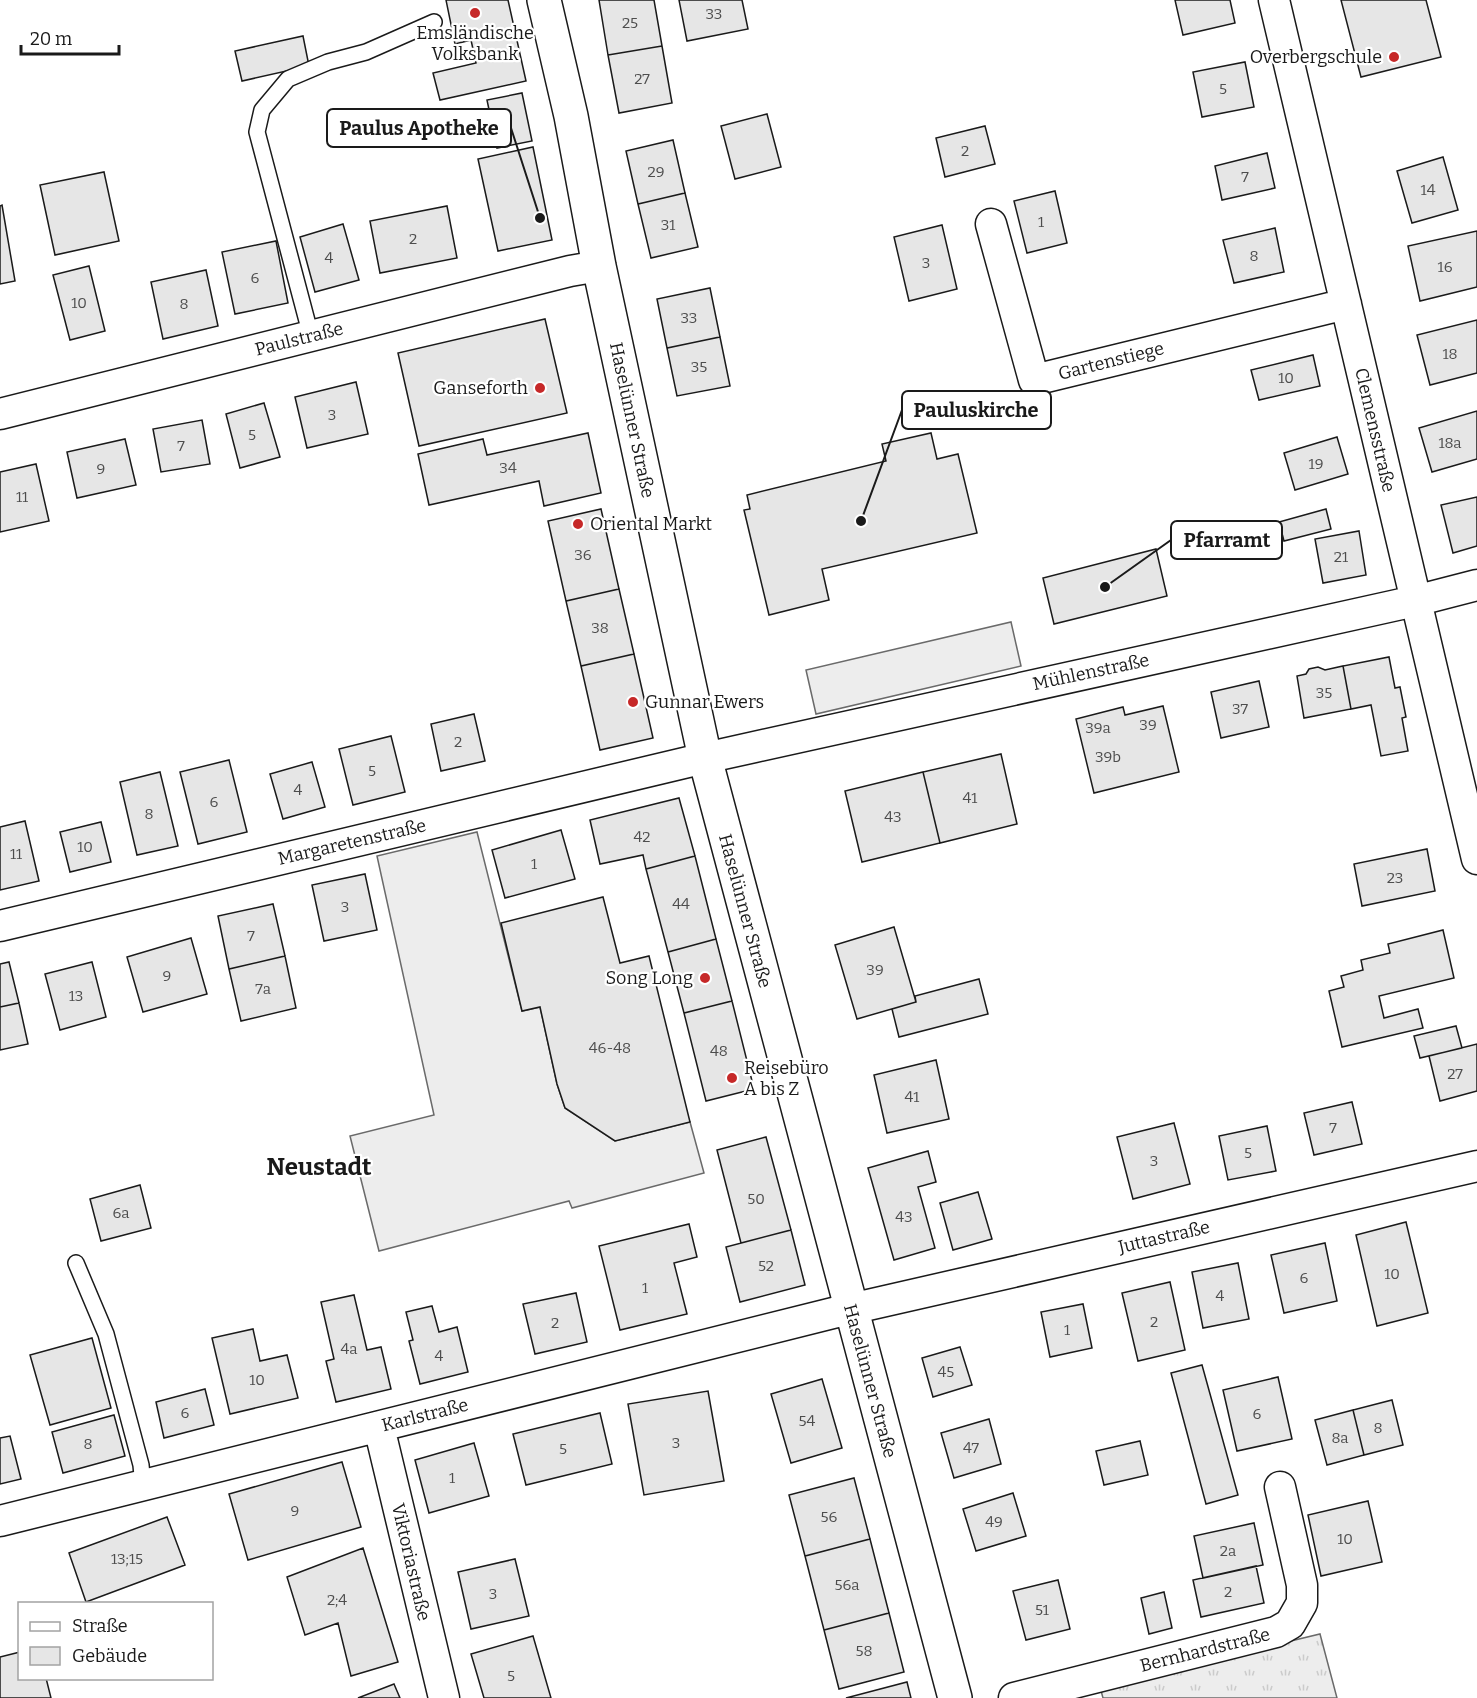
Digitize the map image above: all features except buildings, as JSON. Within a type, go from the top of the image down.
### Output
[{"type":"street","name":"Haselünner Straße","points":[[544,0],[571,116],[599,266],[705,758],[955,1698]]},
{"type":"street","name":"Haselünner Straße","points":[[563,0],[571,116]]},
{"type":"street","name":"Clemensstraße","points":[[1274,0],[1477,859]]},
{"type":"street","name":"Gartenstiege","points":[[991,224],[1034,380],[1346,304]]},
{"type":"street","name":"Paulstraße","points":[[0,414],[570,271],[599,266]]},
{"type":"street","name":"Mühlenstraße","points":[[705,758],[1415,601],[1477,585]]},
{"type":"street","name":"Margaretenstraße","points":[[0,927],[705,758]]},
{"type":"street","name":"Juttastraße","points":[[851,1309],[1477,1166]]},
{"type":"street","name":"Karlstraße","points":[[0,1521],[851,1309]]},
{"type":"street","name":"Viktoriastraße","points":[[379,1427],[444,1698]]},
{"type":"street","name":"Bernhardstraße","points":[[1014,1698],[1276,1632],[1290,1624],[1302,1603],[1302,1585],[1280,1486]]},
{"type":"lane","points":[[311,336],[257,132],[262,110],[288,79],[328,62],[366,52],[435,22]]},
{"type":"lane","points":[[76,1263],[106,1334],[141,1465],[143,1486]]},
{"type":"green space","points":[[1320,1634],[1337,1698],[1103,1698],[1100,1687]]},
{"type":"shaded area","points":[[1011,622],[1021,666],[816,714],[806,670]]},
{"type":"shaded area","points":[[477,832],[522,1011],[540,1007],[557,1084],[565,1108],[615,1141],[690,1122],[704,1173],[572,1208],[569,1201],[379,1251],[350,1136],[434,1115],[377,856]]},
{"type":"place","name":"Emsländische Volksbank","points":[[475,13]]},
{"type":"place","name":"Overbergschule","points":[[1394,57]]},
{"type":"place","name":"Paulus Apotheke","points":[[540,218]]},
{"type":"place","name":"Ganseforth","points":[[540,388]]},
{"type":"place","name":"Pauluskirche","points":[[861,521]]},
{"type":"place","name":"Oriental Markt","points":[[578,524]]},
{"type":"place","name":"Pfarramt","points":[[1105,587]]},
{"type":"place","name":"Gunnar Ewers","points":[[633,702]]},
{"type":"place","name":"Song Long","points":[[705,978]]},
{"type":"place","name":"Reisebüro A bis Z","points":[[732,1078]]},
{"type":"district","name":"Neustadt","points":[[319,1167]]}]
